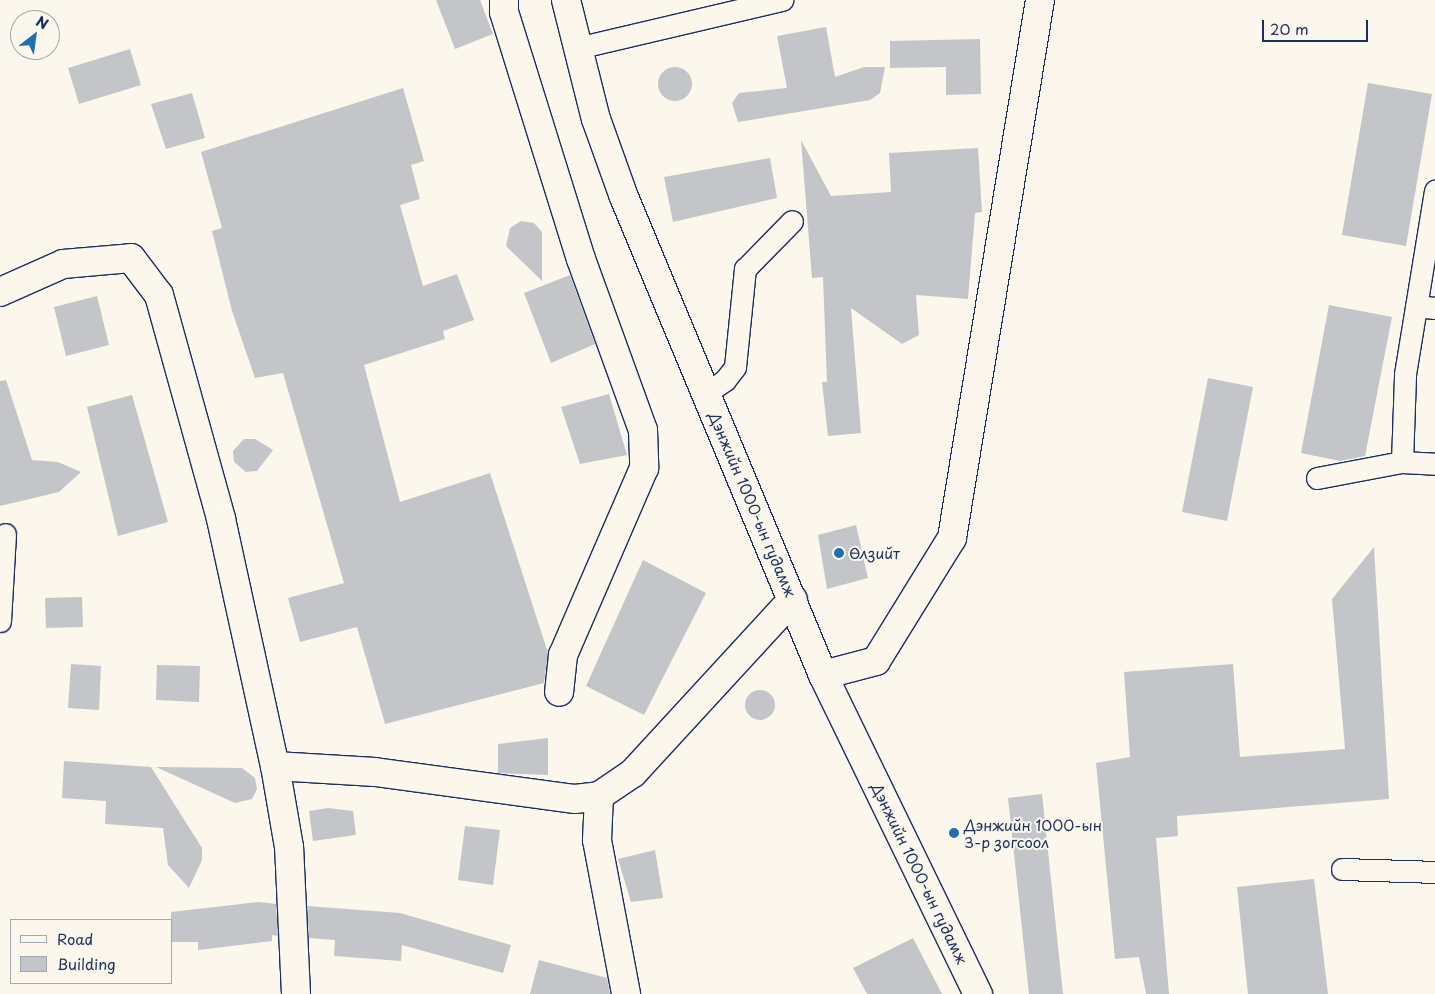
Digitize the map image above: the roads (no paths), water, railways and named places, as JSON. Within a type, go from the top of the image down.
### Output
[{"type":"street","points":[[504,0],[580,259],[643,430],[644,468],[563,655],[559,692]]},
{"type":"street","name":"Дэнжийн 1000-ын гудамж","points":[[566,0],[577,48],[624,197],[793,598],[823,675],[978,994]]},
{"type":"street","points":[[823,675],[876,661],[952,538],[1040,0]]},
{"type":"street","points":[[0,292],[63,264],[131,258],[159,294],[221,519],[275,766],[289,847],[296,994]]},
{"type":"street","points":[[275,766],[376,772],[575,799],[599,796],[633,773],[793,598]]},
{"type":"street","points":[[599,796],[597,840],[626,994]]},
{"type":"lane","points":[[577,48],[782,0]]},
{"type":"lane","points":[[1402,462],[1405,374],[1426,307],[1435,190]]},
{"type":"lane","points":[[706,393],[735,367],[745,269],[792,221]]},
{"type":"lane","points":[[1317,478],[1402,462],[1435,464]]},
{"type":"lane","points":[[0,620],[5,534]]},
{"type":"lane","points":[[1342,869],[1435,872]]},
{"type":"place","name":"Өлзийт","points":[[839,553]]},
{"type":"place","name":"Дэнжийн 1000-ын 3-р зогсоол","points":[[954,833]]}]
